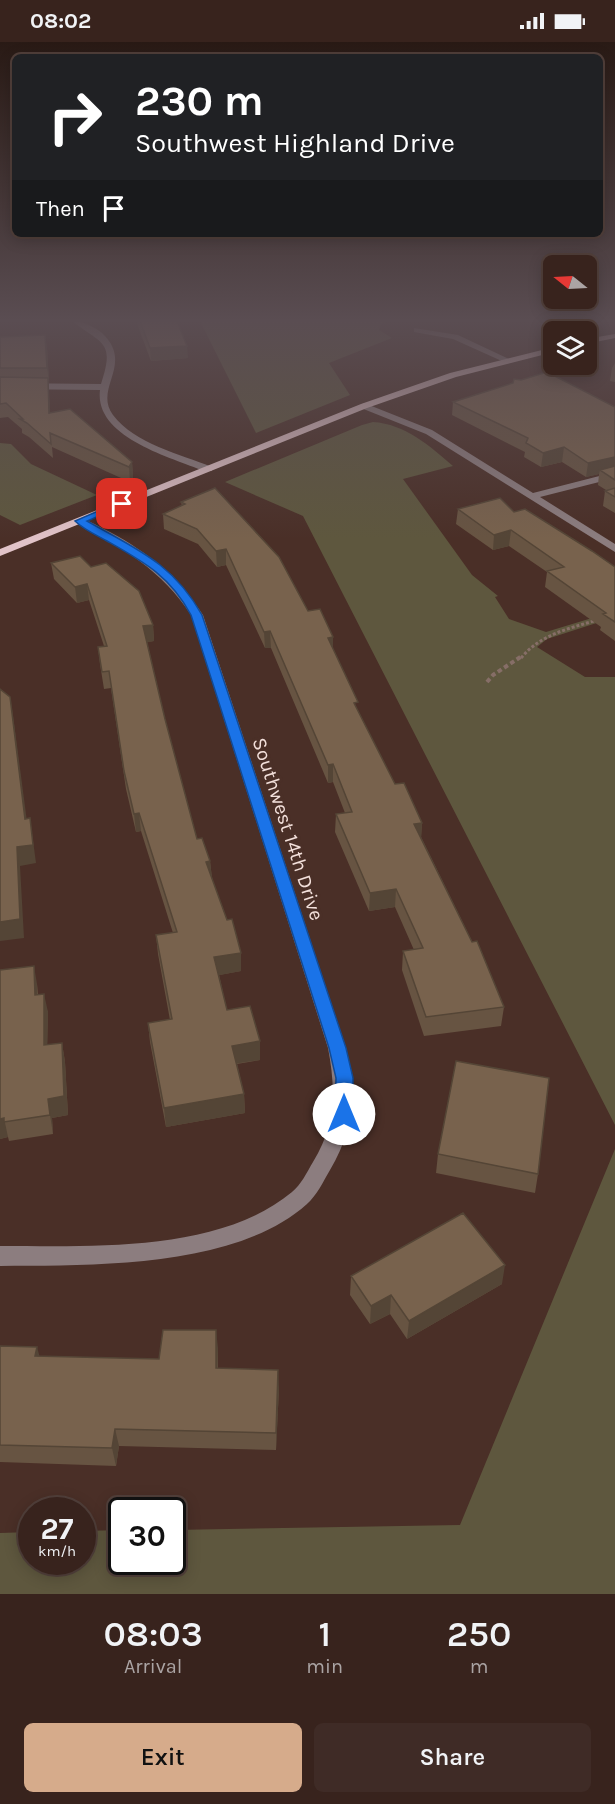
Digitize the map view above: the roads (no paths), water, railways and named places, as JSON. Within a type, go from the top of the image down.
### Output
[{"type":"main road","points":[[0,553],[363,406],[400,393]]},
{"type":"street","points":[[103,393],[103,405],[116,424],[144,441],[208,469]]},
{"type":"street","points":[[363,406],[429,432],[615,549]]},
{"type":"street","points":[[532,496],[615,475]]},
{"type":"street","name":"Southwest 14th Drive","points":[[0,1256],[139,1254],[228,1236],[267,1220],[300,1198],[330,1154],[344,1114],[344,1078],[337,1048],[196,615],[185,594],[170,577],[132,549],[80,521]]}]
